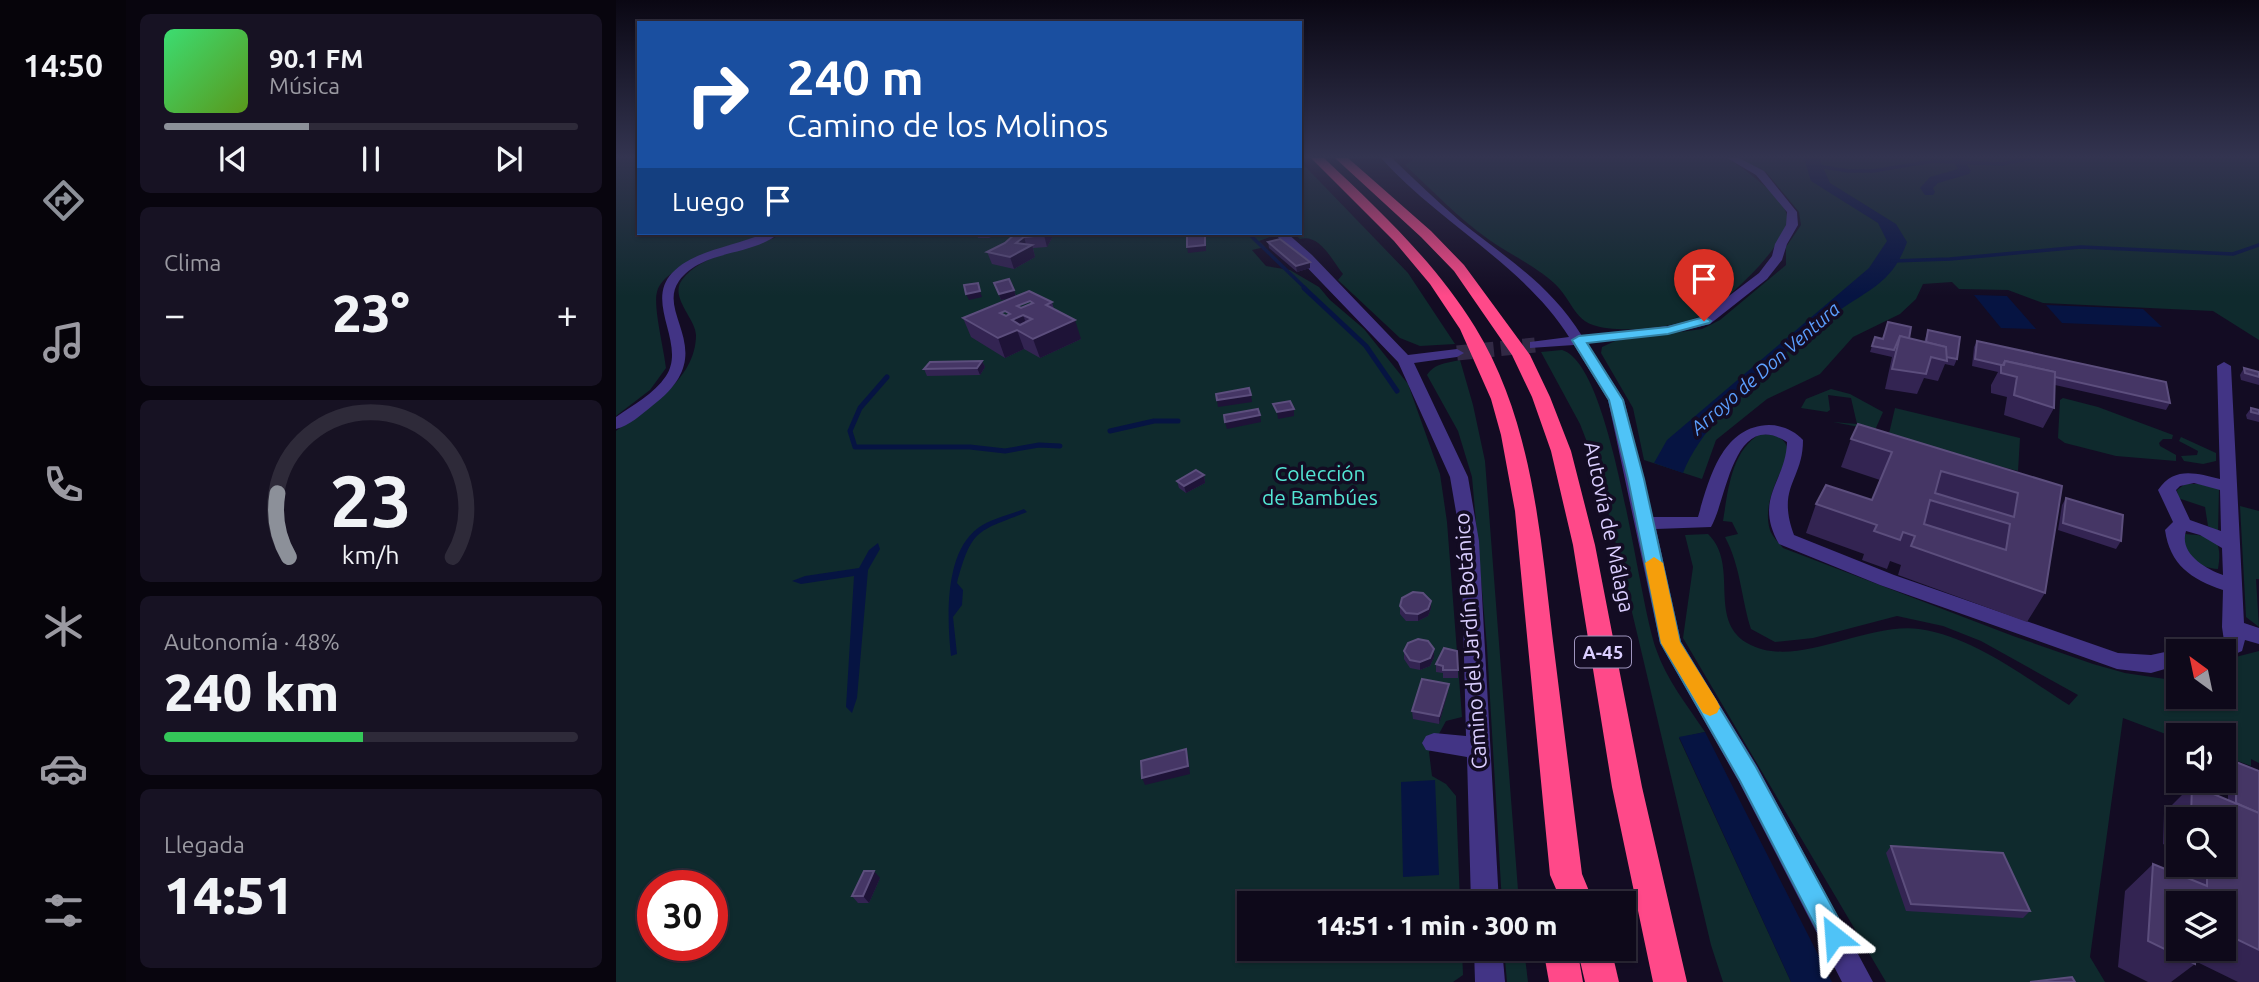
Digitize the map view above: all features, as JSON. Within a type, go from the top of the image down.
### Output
[{"type":"highway","points":[[1365,204],[1431,273],[1469,330],[1490,371],[1512,430],[1525,507],[1569,891]]},
{"type":"highway","name":"Autovía de Málaga","points":[[1392,204],[1460,268],[1521,355],[1541,397],[1561,451],[1584,545],[1626,787],[1670,982]]},
{"type":"highway","points":[[1562,961],[1566,982]]},
{"type":"highway","points":[[1597,961],[1602,982]]},
{"type":"street","points":[[1435,204],[1538,288],[1559,310],[1616,400],[1671,643],[1748,774],[1858,982]]},
{"type":"street","points":[[1535,345],[1668,330],[1704,321],[1763,276],[1778,257],[1781,244],[1792,225],[1792,212],[1785,204]]},
{"type":"street","points":[[616,424],[666,387],[677,369],[678,339],[667,293],[674,278],[696,263],[768,235]]},
{"type":"street","name":"Camino del Jardín Botánico","points":[[1282,235],[1308,258],[1405,360],[1453,461],[1470,541],[1485,891]]},
{"type":"street","points":[[1405,360],[1457,354]]},
{"type":"street","points":[[2224,366],[2234,639]]},
{"type":"street","points":[[1645,523],[1705,523],[1718,477],[1735,445],[1756,431],[1776,430],[1795,440],[1796,451],[1778,500],[1779,518],[1786,539],[1887,580],[2117,661],[2151,664],[2166,660]]},
{"type":"street","points":[[2228,486],[2194,478],[2174,481],[2167,490],[2183,524],[2207,531],[2230,544]]},
{"type":"street","points":[[2183,524],[2174,530],[2176,548],[2190,567],[2206,577],[2231,585]]},
{"type":"street","points":[[2232,626],[2259,636]]},
{"type":"street","points":[[1434,743],[1479,748]]},
{"type":"street","points":[[1489,961],[1490,982]]},
{"type":"green space","points":[[616,204],[637,204],[637,235],[761,235],[687,264],[662,282],[657,292],[656,308],[666,368],[650,390],[616,416]]},
{"type":"green space","points":[[1302,204],[1341,204],[1408,273],[1455,344],[1420,346],[1400,338],[1338,280],[1343,274],[1325,249],[1314,240],[1300,239],[1295,235],[1302,235]]},
{"type":"green space","points":[[1446,204],[1781,204],[1787,216],[1778,242],[1753,273],[1709,311],[1675,324],[1617,329],[1587,322],[1551,280],[1488,239]]},
{"type":"green space","points":[[1792,204],[2259,204],[2259,340],[2213,311],[2043,303],[2008,290],[1959,289],[1952,282],[1923,284],[1916,299],[1900,314],[1853,337],[1820,374],[1767,399],[1716,440],[1702,479],[1644,460],[1633,408],[1601,353],[1602,347],[1615,341],[1702,329],[1720,320],[1786,265],[1786,247],[1801,225],[1799,212]]},
{"type":"green space","name":"Colección de Bambúes","points":[[778,235],[1273,236],[1259,241],[1265,247],[1252,250],[1266,266],[1290,270],[1319,287],[1364,329],[1408,384],[1440,474],[1447,522],[1462,717],[1446,721],[1429,752],[1432,776],[1446,784],[1456,796],[1460,891],[1237,891],[1237,961],[1462,961],[1463,975],[1453,982],[616,982],[616,431],[668,391],[688,366],[696,335],[681,301],[679,287],[690,271],[712,258]]},
{"type":"green space","points":[[1562,350],[1580,365],[1596,396],[1609,437],[1649,622],[1660,660],[1705,732],[1679,738],[1791,982],[1723,982],[1711,945],[1599,473],[1580,424],[1541,352]]},
{"type":"green space","points":[[1460,360],[1485,461],[1518,891],[1501,891],[1487,647],[1472,477],[1458,431],[1427,375],[1446,363]]},
{"type":"green space","points":[[1831,389],[1850,394],[1883,412],[1875,430],[1833,422],[1857,424],[1851,398],[1828,395],[1830,410],[1827,412],[1801,408],[1806,399]]},
{"type":"green space","points":[[2063,398],[2098,407],[2173,435],[2172,439],[2163,439],[2159,443],[2176,455],[2176,461],[2116,456],[2065,443],[2058,438],[2060,400]]},
{"type":"green space","points":[[1895,408],[2020,438],[2018,471],[1888,438]]},
{"type":"green space","points":[[1760,434],[1780,438],[1786,444],[1789,454],[1773,490],[1768,511],[1770,530],[1783,548],[2093,664],[2125,673],[2166,679],[2166,709],[2236,709],[2236,657],[2259,651],[2259,763],[2251,759],[2251,766],[2236,760],[2236,723],[2166,723],[2166,734],[2123,718],[2090,957],[2105,982],[1886,982],[1683,638],[1693,567],[1685,535],[1708,534],[1717,547],[1722,561],[1729,620],[1735,633],[1747,643],[1766,650],[1786,652],[1876,632],[1919,629],[1939,633],[1979,649],[2069,705],[2078,695],[1981,641],[1943,626],[1897,616],[1813,638],[1775,642],[1751,629],[1738,571],[1725,537],[1738,534],[1732,522],[1723,521],[1732,473],[1750,441]]},
{"type":"green space","points":[[2181,437],[2216,453],[2216,461],[2203,464],[2184,461],[2181,456],[2197,455],[2198,451],[2179,441]]},
{"type":"green space","points":[[2185,484],[2219,489],[2218,532],[2208,526],[2205,507],[2178,498],[2177,490]]},
{"type":"green space","points":[[2240,506],[2259,511],[2259,579],[2256,579],[2259,627],[2246,617]]},
{"type":"green space","points":[[2185,534],[2203,536],[2214,541],[2219,551],[2218,569],[2197,563],[2186,554],[2183,541]]},
{"type":"green space","points":[[1505,961],[1525,961],[1528,982],[1507,982]]},
{"type":"water","name":"Arroyo de Don Ventura","points":[[1847,204],[1864,204],[1896,224],[1907,242],[1894,268],[1886,277],[1833,315],[1748,386],[1709,429],[1683,473],[1654,463],[1667,440],[1869,268],[1887,241],[1878,223]]},
{"type":"water","points":[[1974,295],[2007,296],[2036,329],[2001,328]]},
{"type":"water","points":[[2046,305],[2143,309],[2162,327],[2062,323]]},
{"type":"water","points":[[1024,509],[1027,512],[979,534],[967,552],[957,583],[963,590],[962,605],[953,617],[957,654],[951,656],[950,588],[959,553],[967,539],[978,528]]},
{"type":"water","points":[[878,543],[880,549],[868,570],[857,698],[852,713],[846,707],[854,576],[801,584],[792,581],[805,576],[859,568],[869,550]]},
{"type":"water","points":[[1705,732],[1832,982],[1791,982],[1679,737]]},
{"type":"water","points":[[1435,780],[1439,875],[1403,877],[1401,782]]},
{"type":"building","points":[[1014,235],[1044,235],[1024,237],[1016,243],[1032,245],[1010,257],[987,252]]},
{"type":"building","points":[[1187,235],[1205,235],[1205,245],[1187,247]]},
{"type":"building","points":[[1280,239],[1310,262],[1296,266],[1268,242]]},
{"type":"building","points":[[1009,279],[1014,290],[999,294],[994,283]]},
{"type":"building","points":[[978,283],[980,291],[966,294],[964,285]]},
{"type":"building","points":[[1029,291],[1052,302],[1046,305],[1075,320],[1033,339],[1017,330],[998,338],[963,318]],"holes":[[[1030,301],[1033,303],[1021,308],[1017,306]],[[1023,315],[1032,319],[1020,325],[1012,320]]]},
{"type":"building","points":[[1888,322],[1911,327],[1909,339],[1900,336],[1894,350],[1872,346],[1875,337],[1883,339]]},
{"type":"building","points":[[1928,330],[1960,337],[1957,359],[1946,357],[1946,347],[1926,342]]},
{"type":"building","points":[[1900,336],[1946,347],[1947,361],[1931,357],[1926,374],[1892,369]]},
{"type":"building","points":[[1977,341],[2166,382],[2170,403],[2055,377],[2055,372],[2005,361],[2001,365],[1975,359]]},
{"type":"building","points":[[982,361],[977,368],[924,369],[930,362]]},
{"type":"building","points":[[2005,361],[2055,372],[2054,408],[2014,395],[2017,377],[2001,373],[2001,365],[2004,365]]},
{"type":"building","points":[[2244,368],[2259,372],[2259,377],[2245,373]]},
{"type":"building","points":[[1249,388],[1251,395],[1217,400],[1216,394]]},
{"type":"building","points":[[1290,401],[1294,409],[1277,412],[1273,404]]},
{"type":"building","points":[[2251,408],[2259,410],[2259,414],[2251,412]]},
{"type":"building","points":[[1258,409],[1260,415],[1225,422],[1224,415]]},
{"type":"building","points":[[1858,424],[2062,486],[2045,593],[1911,546],[1915,536],[1903,532],[1900,540],[1874,531],[1877,525],[1816,504],[1826,485],[1872,500],[1892,452],[1851,439]],"holes":[[[1941,471],[2018,493],[2014,517],[1935,493]],[[1930,500],[2010,524],[2006,550],[1924,524]]]},
{"type":"building","points":[[1196,470],[1204,475],[1184,486],[1177,481]]},
{"type":"building","points":[[2066,498],[2123,515],[2121,541],[2063,523]]},
{"type":"building","points":[[1413,592],[1423,593],[1431,601],[1428,609],[1418,614],[1406,613],[1400,606],[1402,598]]},
{"type":"building","points":[[1418,639],[1428,641],[1434,649],[1430,658],[1420,662],[1410,660],[1404,651],[1408,643]]},
{"type":"building","points":[[1444,648],[1457,651],[1458,670],[1443,670],[1443,666],[1436,664]]},
{"type":"building","points":[[1422,679],[1449,684],[1439,716],[1412,711]]},
{"type":"building","points":[[1186,749],[1188,766],[1142,778],[1141,761]]},
{"type":"building","points":[[2236,762],[2259,771],[2259,813],[2236,803]]},
{"type":"building","points":[[2192,793],[2211,793],[2259,813],[2259,950],[2236,939],[2236,891],[2166,891],[2166,950],[2148,941],[2153,864],[2166,869],[2166,877],[2185,877],[2207,886],[2207,877],[2236,877],[2236,807],[2191,807]]},
{"type":"building","points":[[1891,846],[2003,853],[2030,911],[1911,904]]},
{"type":"building","points":[[864,871],[874,871],[863,896],[852,896]]},
{"type":"building","points":[[2072,977],[2075,982],[2030,982]]},
{"type":"waterway","points":[[1250,235],[1306,289]]},
{"type":"waterway","points":[[1892,261],[1950,259],[2081,247],[2233,254],[2259,245]]},
{"type":"waterway","points":[[1304,288],[1366,346],[1397,391]]},
{"type":"waterway","points":[[887,377],[860,408],[850,431],[855,447],[970,447],[1005,451],[1039,445],[1060,446]]},
{"type":"waterway","points":[[1110,431],[1154,421],[1178,421]]},
{"type":"tunnel","points":[[1457,353],[1535,345]]},
{"type":"slow traffic","points":[[1654,563],[1671,643],[1710,707]]},
{"type":"route","points":[[1704,321],[1668,330],[1579,340],[1616,400],[1671,643],[1748,774],[1834,936]]}]
